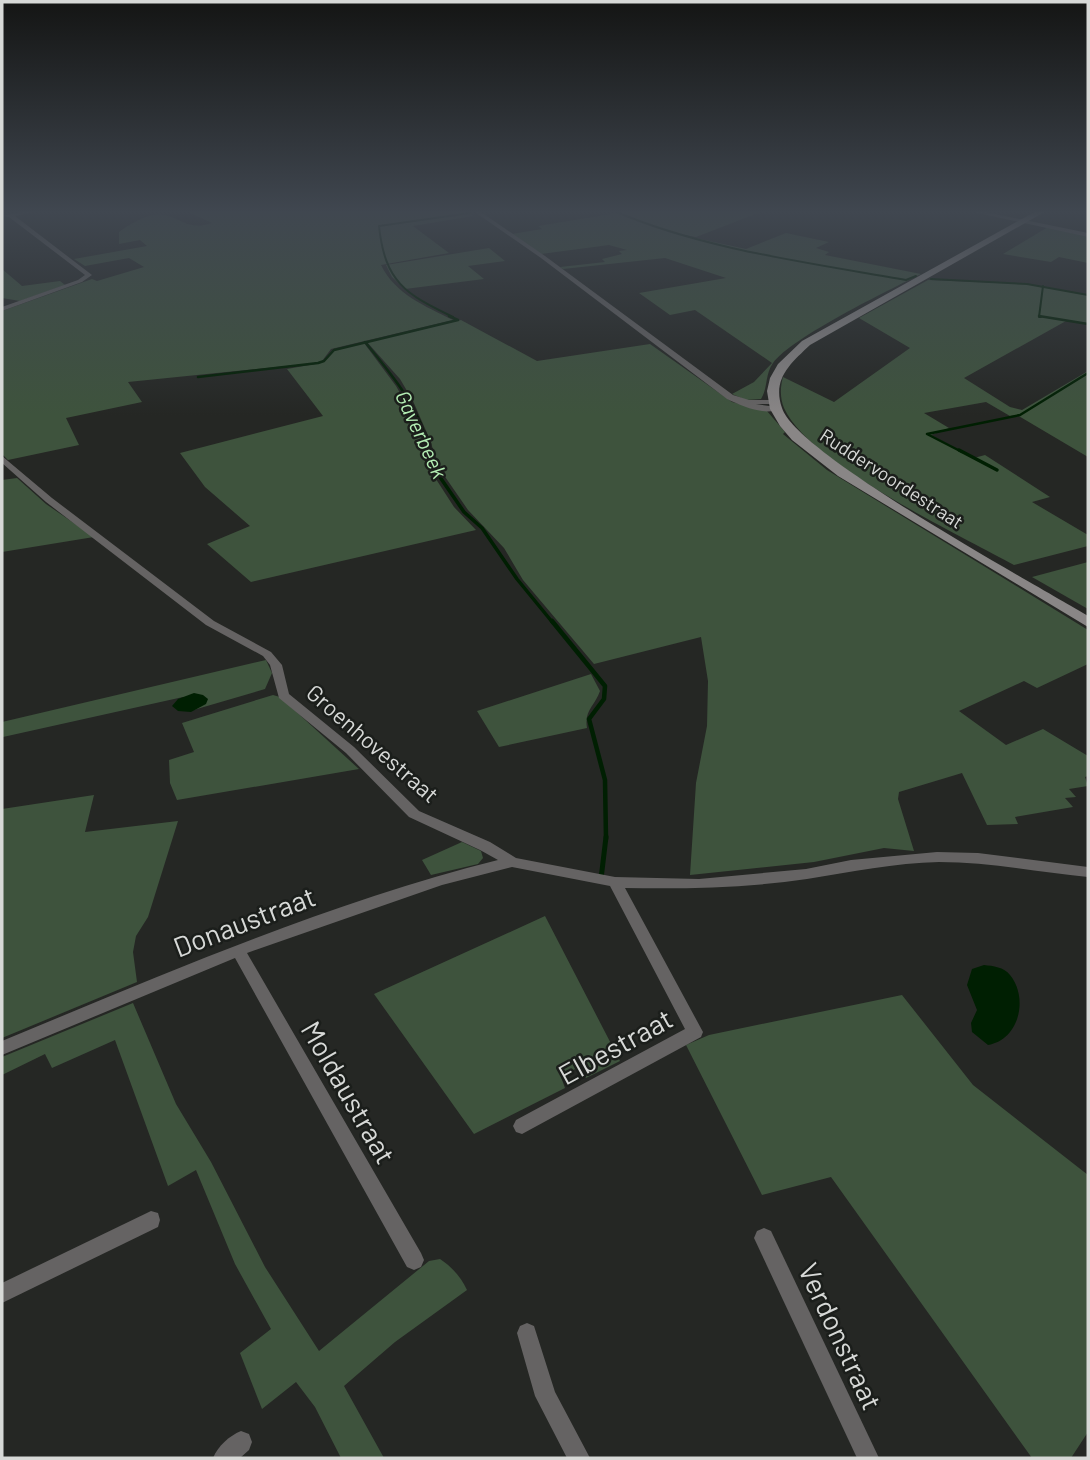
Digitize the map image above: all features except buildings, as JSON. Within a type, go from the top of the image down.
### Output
[{"type":"street","points":[[2,309],[84,278]]},
{"type":"street","points":[[571,278],[730,397],[775,405],[775,378],[782,366],[806,343],[922,278]]},
{"type":"street","name":"Ruddervoordestraat","points":[[775,405],[784,424],[796,437],[842,473],[1088,622]]},
{"type":"street","name":"Groenhovestraat","points":[[2,459],[50,500],[209,623],[267,654],[276,665],[284,695],[350,750],[414,814],[485,846],[512,862],[615,882],[699,884],[746,881],[873,862],[937,857],[978,858],[1088,872]]},
{"type":"street","name":"Ruddervoordestraat","points":[[1012,575],[1088,614]]},
{"type":"street","name":"Donaustraat","points":[[2,1048],[238,950],[440,880],[512,862]]},
{"type":"street","name":"Elbestraat","points":[[522,1126],[695,1032],[615,882]]},
{"type":"street","name":"Moldaustraat","points":[[238,950],[414,1259]]},
{"type":"street","points":[[2,1293],[151,1220]]},
{"type":"street","name":"Verdonstraat","points":[[764,1238],[869,1458]]},
{"type":"street","points":[[527,1333],[546,1396],[579,1458]]},
{"type":"street","points":[[224,1458],[241,1442]]},
{"type":"shaded area","points":[[2,278],[13,278],[22,286],[60,281],[65,285],[20,301],[2,298]]},
{"type":"shaded area","points":[[107,278],[389,278],[422,304],[453,320],[331,349],[322,361],[316,363],[128,382],[142,402],[66,418],[79,445],[8,460],[2,454],[2,311],[92,279],[97,281]]},
{"type":"shaded area","points":[[393,278],[484,279],[405,289]]},
{"type":"shaded area","points":[[725,278],[913,278],[800,340],[773,363],[761,399],[746,400],[732,394],[754,382],[772,363],[695,310],[670,315],[639,293]]},
{"type":"shaded area","points":[[928,280],[1027,284],[1088,295],[1088,324],[1066,321],[964,378],[1010,407],[1022,410],[1088,371],[1088,457],[1017,415],[1010,416],[986,402],[924,413],[949,428],[931,435],[974,458],[985,455],[1050,497],[1032,502],[1088,535],[1088,546],[1014,565],[923,517],[853,474],[822,452],[799,429],[784,408],[781,393],[783,377],[834,402],[910,348],[859,318]]},
{"type":"shaded area","points":[[461,320],[537,361],[650,344],[732,402],[767,411],[785,432],[783,434],[827,470],[1088,630],[1088,664],[1037,688],[1024,681],[959,711],[1006,745],[1043,729],[1088,756],[1088,776],[1085,777],[1088,786],[1069,789],[1076,797],[1065,798],[1073,807],[1015,817],[1018,824],[987,825],[962,773],[899,792],[898,799],[914,851],[884,848],[814,862],[690,875],[696,783],[707,726],[708,681],[701,637],[594,664],[523,580],[504,548],[468,510],[439,468],[413,401],[400,379],[367,342]]},
{"type":"shaded area","points":[[364,343],[396,386],[415,419],[434,476],[454,507],[476,530],[251,582],[207,544],[250,526],[205,487],[180,453],[323,416],[287,369],[321,363],[334,350]]},
{"type":"shaded area","points":[[17,478],[46,504],[94,537],[2,552],[2,480]]},
{"type":"shaded area","points":[[1088,562],[1088,609],[1032,577]]},
{"type":"shaded area","points":[[266,660],[272,673],[265,689],[190,711],[183,697],[3,737],[2,722]]},
{"type":"shaded area","points":[[591,674],[600,691],[588,712],[587,728],[499,747],[477,711]]},
{"type":"shaded area","points":[[194,693],[208,699],[206,704],[191,712],[178,711],[172,706],[178,699]]},
{"type":"shaded area","points":[[273,695],[280,697],[359,769],[177,800],[170,783],[169,760],[194,752],[182,723]]},
{"type":"shaded area","points":[[94,795],[85,832],[178,821],[148,917],[136,936],[133,952],[137,982],[2,1038],[2,809]]},
{"type":"shaded area","points":[[462,842],[481,851],[483,858],[478,864],[431,875],[422,860]]},
{"type":"shaded area","points":[[545,916],[620,1061],[586,1078],[575,1069],[561,1077],[565,1088],[474,1134],[374,994]]},
{"type":"shaded area","points":[[984,965],[995,966],[1008,972],[1016,984],[1020,1006],[1014,1027],[999,1042],[988,1045],[972,1032],[971,1023],[977,1010],[967,985],[972,969]]},
{"type":"shaded area","points":[[902,995],[973,1085],[1088,1175],[1088,1432],[1071,1458],[1032,1458],[831,1177],[762,1195],[686,1045],[709,1035]]},
{"type":"shaded area","points":[[133,1003],[176,1104],[211,1162],[265,1267],[319,1351],[429,1261],[440,1259],[465,1285],[467,1290],[395,1342],[344,1386],[384,1458],[341,1458],[315,1407],[296,1382],[262,1409],[240,1353],[271,1329],[235,1264],[196,1170],[168,1186],[115,1040],[52,1068],[45,1054],[2,1075],[2,1057]]},
{"type":"waterway","name":"Gaverbeek","points":[[396,278],[410,293],[453,317]]},
{"type":"waterway","points":[[895,278],[911,278]]},
{"type":"waterway","points":[[931,279],[1043,287]]},
{"type":"waterway","points":[[1039,316],[1043,287]]},
{"type":"waterway","points":[[1043,287],[1088,295]]},
{"type":"waterway","name":"Gaverbeek","points":[[365,342],[458,320],[449,316]]},
{"type":"waterway","points":[[1039,316],[1088,324]]},
{"type":"waterway","points":[[198,377],[318,363],[324,361],[334,350],[365,342]]},
{"type":"waterway","name":"Gaverbeek","points":[[365,342],[412,407],[420,421],[430,452]]},
{"type":"waterway","points":[[962,452],[927,434],[1020,415],[1088,373]]},
{"type":"waterway","name":"Gaverbeek","points":[[429,450],[433,467],[464,512],[482,528],[517,579],[553,623]]},
{"type":"waterway","points":[[959,450],[997,470]]},
{"type":"waterway","name":"Gaverbeek","points":[[552,621],[605,686],[604,699],[589,719],[605,780],[606,837]]},
{"type":"waterway","name":"Gaverbeek","points":[[601,879],[606,837]]}]
